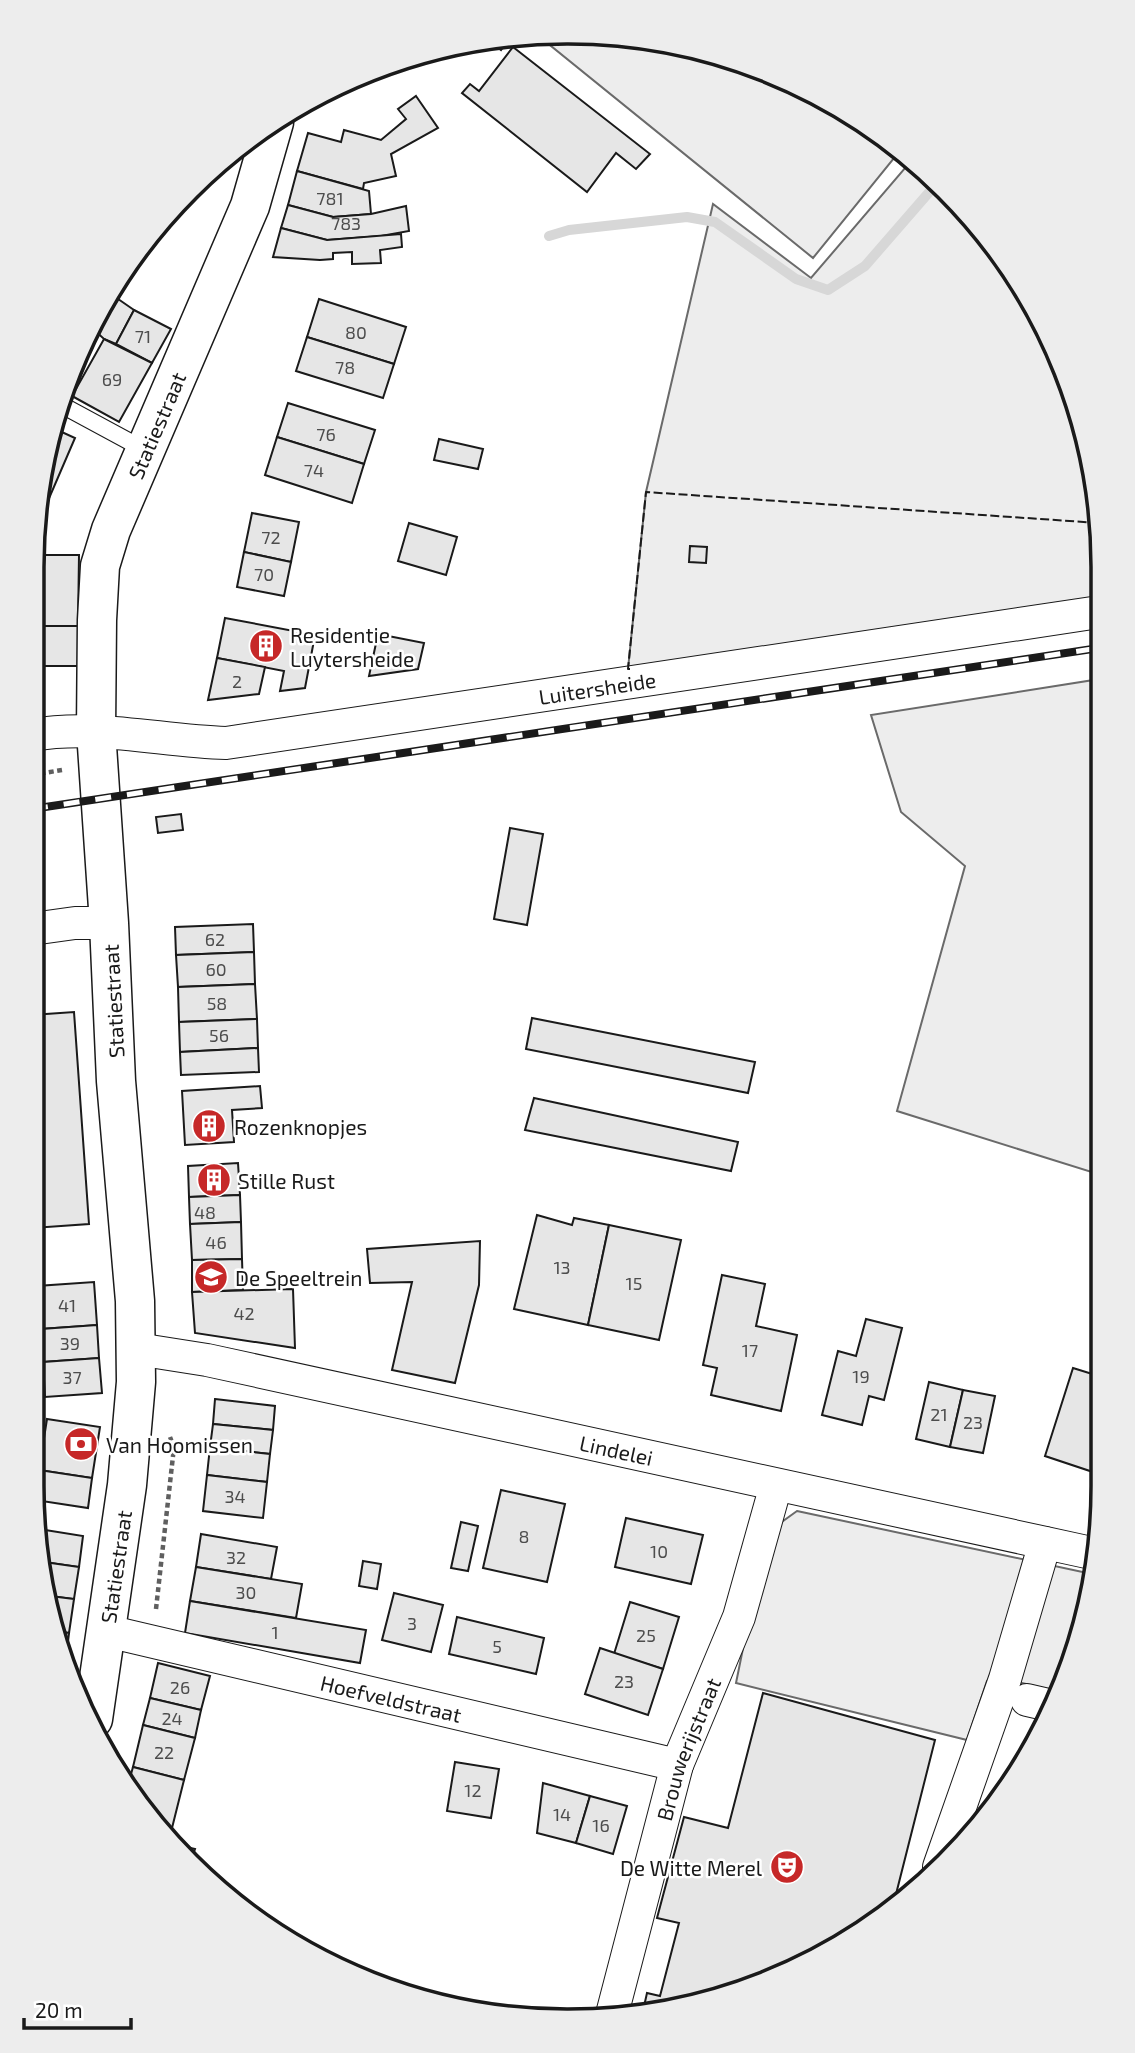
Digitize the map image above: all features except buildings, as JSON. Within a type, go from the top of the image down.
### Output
[{"type":"street","name":"Statiestraat","points":[[95,1709],[134,1427],[137,1349],[116,1081],[96,731],[100,566],[111,530],[250,206],[270,137]]},
{"type":"street","name":"Luitersheide","points":[[44,734],[96,731],[190,742],[226,743],[1091,613]]},
{"type":"street","points":[[44,927],[75,923],[109,923]]},
{"type":"street","name":"Lindelei","points":[[137,1349],[207,1360],[1087,1552]]},
{"type":"street","name":"Brouwerijstraat","points":[[614,2007],[677,1765],[739,1617],[776,1485]]},
{"type":"street","points":[[946,1847],[1005,1679],[1045,1543]]},
{"type":"street","name":"Hoefveldstraat","points":[[107,1631],[677,1765]]},
{"type":"lane","points":[[69,408],[145,450]]},
{"type":"shaded area","points":[[549,45],[636,48],[670,54],[736,72],[799,98],[829,114],[886,152],[894,158],[813,258]]},
{"type":"shaded area","points":[[905,168],[961,222],[1003,277],[1021,306],[1051,367],[1063,399],[1081,465],[1087,499],[1091,602],[628,669],[646,492],[713,204],[811,278]]},
{"type":"shaded area","points":[[1091,680],[1091,1172],[897,1111],[965,866],[901,812],[871,715]]},
{"type":"shaded area","points":[[797,1511],[1084,1572],[1073,1621],[1049,1690],[1005,1679],[987,1681],[967,1740],[736,1683],[772,1529]]},
{"type":"waterway","points":[[549,236],[569,230],[687,217],[715,222],[796,279],[828,290],[865,266],[931,190]]},
{"type":"railway","points":[[44,807],[1091,649]]},
{"type":"fence","points":[[630,669],[646,492],[1089,522]]},
{"type":"place","name":"Residentie Luytersheide","points":[[266,646]]},
{"type":"place","name":"Rozenknopjes","points":[[209,1126]]},
{"type":"place","name":"Stille Rust","points":[[214,1180]]},
{"type":"place","name":"De Speeltrein","points":[[211,1277]]},
{"type":"place","name":"Van Hoomissen","points":[[81,1444]]},
{"type":"place","name":"De Witte Merel","points":[[787,1867]]}]
